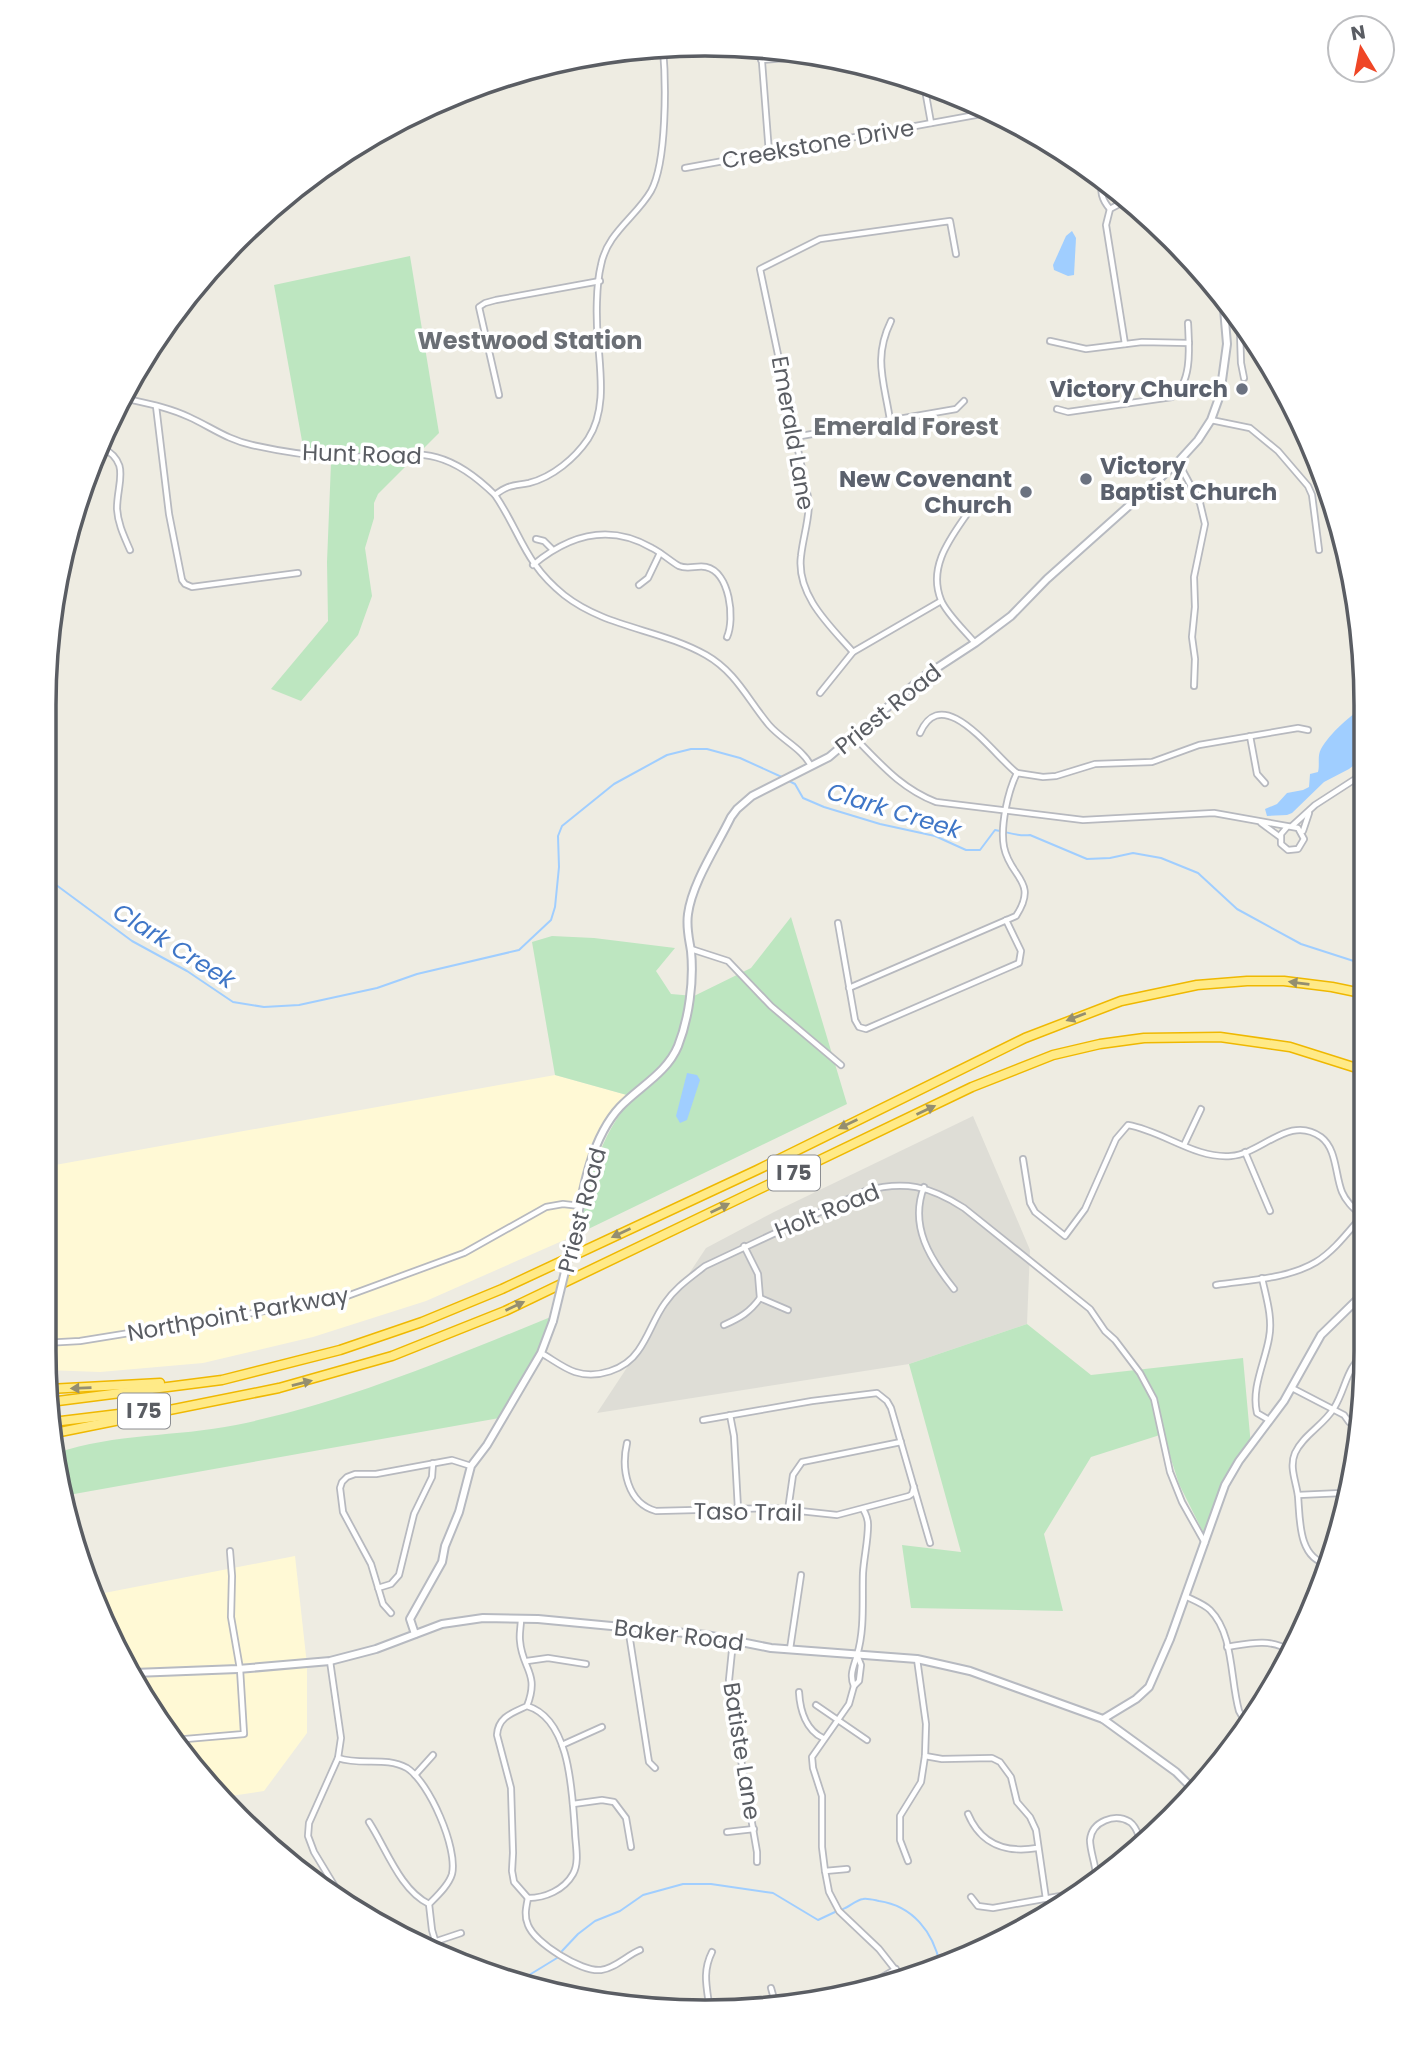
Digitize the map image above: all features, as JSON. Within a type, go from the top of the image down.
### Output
[{"type":"highway","name":"I 75","points":[[58,1401],[222,1380],[340,1350],[401,1330],[462,1306],[757,1170],[1025,1038],[1121,1001],[1197,985],[1247,981],[1284,981],[1354,991]]},
{"type":"highway","name":"I 75","points":[[60,1421],[235,1398],[392,1356],[505,1311],[972,1087],[1053,1055],[1133,1039],[1203,1036],[1282,1046],[1354,1067]]},
{"type":"highway","points":[[57,1388],[222,1380]]},
{"type":"highway","points":[[62,1432],[235,1398]]},
{"type":"street","points":[[495,495],[510,485],[528,483],[558,470],[588,439],[594,427],[599,413],[600,395],[597,336],[600,266],[607,245],[652,190],[664,112],[666,83],[664,57]]},
{"type":"street","points":[[768,59],[761,60],[769,153]]},
{"type":"street","points":[[926,95],[931,123]]},
{"type":"street","name":"Creekstone Drive","points":[[685,168],[976,116]]},
{"type":"street","points":[[1101,191],[1102,198],[1110,209]]},
{"type":"street","points":[[1118,205],[1110,209],[1106,225],[1125,344]]},
{"type":"street","name":"Emerald Lane","points":[[853,652],[816,608],[803,582],[800,557],[807,531],[809,502],[760,269],[820,239],[950,220],[956,254]]},
{"type":"street","points":[[499,395],[479,307],[496,300],[600,281]]},
{"type":"street","name":"Priest Road","points":[[415,1634],[410,1619],[442,1562],[471,1466],[487,1445],[541,1353],[553,1321],[594,1155],[609,1120],[659,1073],[679,1044],[689,996],[691,949],[687,924],[693,892],[731,817],[737,808],[752,796],[829,757],[923,677],[1011,616],[1047,579],[1178,462],[1198,440],[1211,420],[1220,395],[1226,358],[1224,316]]},
{"type":"street","points":[[890,420],[880,362],[883,338],[891,321]]},
{"type":"street","points":[[1057,409],[1068,412],[1172,397],[1182,385],[1186,369],[1188,323]]},
{"type":"street","points":[[1240,337],[1244,378]]},
{"type":"street","points":[[1050,341],[1086,349],[1125,344],[1188,343]]},
{"type":"street","name":"Hunt Road","points":[[132,400],[190,417],[221,435],[251,445],[300,454],[337,457],[415,453],[437,457],[471,472],[495,495],[533,565],[565,596],[613,623],[696,650],[714,660],[742,685],[767,723],[804,756],[811,766]]},
{"type":"street","points":[[795,437],[956,409],[964,401]]},
{"type":"street","points":[[156,406],[169,514],[185,584],[192,587],[298,573]]},
{"type":"street","points":[[1211,420],[1250,428],[1278,451],[1308,486],[1312,495],[1319,550]]},
{"type":"street","points":[[108,451],[119,463],[119,526],[130,550]]},
{"type":"street","points":[[1178,462],[1204,514],[1203,537],[1194,577],[1194,685]]},
{"type":"street","points":[[973,505],[951,533],[940,558],[938,579],[941,601],[975,643]]},
{"type":"street","points":[[533,565],[552,550],[570,542],[606,534],[624,536],[683,567],[708,568],[718,573],[723,580],[731,626],[727,637]]},
{"type":"street","points":[[536,539],[544,541],[552,550]]},
{"type":"street","points":[[639,585],[648,578],[660,553]]},
{"type":"street","points":[[820,693],[853,652],[941,601]]},
{"type":"street","points":[[920,733],[927,721],[935,716],[954,716],[966,723],[1017,773],[1044,777],[1096,764],[1152,762],[1199,746],[1250,736],[1298,728],[1308,730]]},
{"type":"street","points":[[853,736],[899,782],[916,794],[936,802],[1083,820],[1214,813],[1298,828],[1303,833]]},
{"type":"street","points":[[1250,736],[1257,774],[1265,783]]},
{"type":"street","points":[[849,988],[1016,916],[1026,894],[1024,885],[1005,852],[1004,834],[1009,788],[1017,773]]},
{"type":"street","points":[[1280,837],[1315,805],[1354,780]]},
{"type":"street","points":[[1261,822],[1280,837],[1286,848],[1295,850],[1304,842],[1303,833],[1309,812]]},
{"type":"street","points":[[838,923],[856,1023],[862,1028],[870,1028],[1019,962],[1021,951],[1006,920]]},
{"type":"street","points":[[691,949],[728,961],[771,1006],[841,1065]]},
{"type":"street","points":[[1184,1145],[1201,1109]]},
{"type":"street","points":[[1023,1158],[1030,1203],[1035,1212],[1065,1236],[1085,1209],[1116,1139],[1128,1125],[1144,1128],[1213,1157],[1234,1156],[1285,1131],[1309,1132],[1323,1138],[1332,1152],[1340,1189],[1346,1201],[1354,1209]]},
{"type":"street","points":[[1245,1152],[1270,1211]]},
{"type":"street","name":"Holt Road","points":[[541,1353],[577,1373],[597,1375],[620,1367],[638,1353],[665,1304],[684,1281],[705,1266],[864,1191],[881,1186],[924,1187],[943,1194],[964,1208],[1090,1308],[1105,1331],[1140,1373],[1154,1399],[1170,1472],[1205,1543]]},
{"type":"street","points":[[924,1187],[918,1202],[925,1248],[954,1289]]},
{"type":"street","name":"Northpoint Parkway","points":[[56,1342],[80,1341],[340,1299],[464,1253],[546,1207],[563,1204],[580,1206]]},
{"type":"street","points":[[1216,1285],[1301,1270],[1318,1261],[1354,1228]]},
{"type":"street","points":[[724,1325],[743,1317],[760,1298],[758,1275],[744,1246]]},
{"type":"street","points":[[1262,1278],[1270,1320],[1270,1336],[1254,1401],[1257,1413],[1269,1420]]},
{"type":"street","points":[[760,1298],[788,1310]]},
{"type":"street","points":[[1103,1719],[1136,1699],[1149,1687],[1225,1485],[1239,1461],[1292,1388],[1321,1335],[1354,1303]]},
{"type":"street","points":[[1319,1561],[1311,1555],[1303,1541],[1292,1466],[1295,1452],[1334,1409],[1354,1364]]},
{"type":"street","points":[[1292,1388],[1334,1409],[1349,1422]]},
{"type":"street","points":[[703,1420],[874,1392],[890,1405],[930,1542]]},
{"type":"street","points":[[730,1415],[734,1436],[738,1509]]},
{"type":"street","points":[[788,1510],[793,1475],[802,1462],[901,1442]]},
{"type":"street","name":"Taso Trail","points":[[627,1443],[625,1455],[630,1490],[635,1499],[645,1507],[662,1511],[788,1510],[837,1515],[909,1496],[914,1487]]},
{"type":"street","points":[[391,1612],[383,1604],[371,1564],[343,1512],[340,1488],[342,1482],[346,1477],[355,1474],[376,1474],[452,1460],[471,1466]]},
{"type":"street","points":[[378,1588],[391,1584],[399,1575],[414,1514],[432,1477],[433,1464]]},
{"type":"street","points":[[1297,1495],[1338,1493]]},
{"type":"street","points":[[863,1509],[868,1525],[858,1655],[853,1664],[851,1680],[854,1686],[849,1704],[823,1738],[812,1761],[822,1796],[825,1871],[829,1892],[839,1911],[880,1949],[896,1969],[888,1973]]},
{"type":"street","points":[[185,1739],[244,1734],[240,1669],[231,1617],[230,1551]]},
{"type":"street","points":[[790,1649],[801,1575]]},
{"type":"street","points":[[1185,1596],[1208,1608],[1220,1625],[1242,1716]]},
{"type":"street","points":[[521,1619],[520,1643],[533,1685],[527,1706]]},
{"type":"street","name":"Baker Road","points":[[142,1673],[240,1669],[330,1661],[376,1649],[461,1620],[521,1619],[628,1627],[790,1649],[917,1659],[970,1671],[1103,1719],[1176,1772],[1188,1784]]},
{"type":"street","points":[[628,1627],[649,1762],[655,1768]]},
{"type":"street","name":"Batiste Lane","points":[[733,1641],[729,1680],[757,1862]]},
{"type":"street","points":[[1227,1647],[1266,1641],[1283,1646]]},
{"type":"street","points":[[527,1661],[548,1658],[586,1664]]},
{"type":"street","points":[[908,1861],[900,1840],[900,1816],[921,1782],[925,1756],[926,1724],[917,1659]]},
{"type":"street","points":[[330,1661],[341,1738],[338,1758],[309,1823],[308,1836],[333,1883]]},
{"type":"street","points":[[799,1692],[800,1709],[818,1736],[823,1738]]},
{"type":"street","points":[[816,1705],[867,1740]]},
{"type":"street","points":[[527,1898],[540,1898],[551,1894],[574,1873],[576,1860],[571,1776],[562,1745],[537,1709],[527,1706],[501,1720],[496,1735],[511,1788],[512,1871],[514,1882],[527,1898],[524,1916],[529,1928],[535,1937],[577,1964],[591,1969],[603,1970],[640,1950]]},
{"type":"street","points":[[562,1745],[601,1727]]},
{"type":"street","points":[[415,1775],[433,1755]]},
{"type":"street","points":[[925,1756],[943,1759],[992,1758],[1000,1762],[1011,1777],[1017,1801],[1030,1817],[1036,1830],[1046,1899]]},
{"type":"street","points":[[338,1758],[359,1763],[391,1761],[415,1775],[439,1814],[454,1861],[451,1877],[429,1904],[432,1930],[437,1941],[461,1933]]},
{"type":"street","points":[[573,1804],[602,1800],[614,1802],[626,1818],[631,1847]]},
{"type":"street","points":[[968,1814],[973,1826],[986,1840],[1003,1849],[1021,1851],[1037,1848]]},
{"type":"street","points":[[1095,1870],[1090,1840],[1094,1828],[1102,1821],[1128,1821],[1138,1834]]},
{"type":"street","points":[[369,1822],[404,1880],[416,1896],[429,1904]]},
{"type":"street","points":[[727,1832],[754,1829]]},
{"type":"street","points":[[825,1871],[847,1869]]},
{"type":"street","points":[[971,1897],[978,1906],[993,1908],[1056,1897]]},
{"type":"street","points":[[708,2000],[705,1975],[706,1963],[712,1952]]},
{"type":"street","points":[[771,1988],[773,1996]]},
{"type":"shaded area","points":[[555,1075],[634,1097],[605,1135],[578,1234],[426,1301],[313,1337],[203,1363],[100,1372],[56,1370],[56,1165]]},
{"type":"shaded area","points":[[973,1116],[1030,1250],[1027,1324],[909,1364],[597,1413],[706,1248],[774,1212]]},
{"type":"shaded area","points":[[295,1556],[307,1665],[307,1733],[264,1791],[233,1796],[190,1746],[143,1675],[103,1593]]},
{"type":"green space","points":[[410,256],[439,433],[378,494],[365,548],[372,596],[358,635],[301,701],[271,689],[328,621],[327,562],[331,463],[304,452],[274,285]]},
{"type":"green space","points":[[791,917],[847,1104],[578,1234],[591,1178],[603,1144],[621,1112],[634,1097],[555,1075],[532,942],[552,936],[675,948],[656,971],[671,994],[694,996],[751,968]]},
{"type":"green space","points":[[558,1314],[505,1417],[72,1494],[64,1451],[101,1442],[213,1429],[278,1415],[359,1391]]},
{"type":"green space","points":[[1027,1324],[1091,1375],[1243,1358],[1251,1446],[1226,1486],[1207,1540],[1179,1484],[1163,1434],[1091,1457],[1044,1534],[1063,1611],[911,1608],[902,1545],[961,1552],[909,1364]]},
{"type":"water","points":[[1072,231],[1076,238],[1074,275],[1068,276],[1054,270],[1053,265],[1066,236]]},
{"type":"water","points":[[1354,714],[1354,765],[1324,782],[1292,813],[1267,816],[1265,809],[1277,804],[1287,793],[1309,787],[1310,774],[1318,772],[1321,749]]},
{"type":"water","points":[[687,1073],[697,1075],[700,1080],[687,1120],[680,1123],[676,1116]]},
{"type":"waterway","name":"Clark Creek","points":[[56,885],[132,941],[187,971],[233,1002],[264,1007],[299,1005],[377,988],[417,974],[519,950],[551,920],[559,867],[558,836],[562,826],[614,784],[667,755],[691,749],[707,749],[740,758],[784,778]]},
{"type":"waterway","name":"Clark Creek","points":[[789,781],[795,784],[803,798],[824,807],[880,824],[935,836],[966,850],[980,850],[995,830],[1030,835],[1087,859],[1133,853],[1161,858],[1198,873],[1237,909],[1301,944],[1354,961]]},
{"type":"waterway","points":[[562,1951],[595,1921],[620,1911],[643,1895],[683,1884],[711,1884],[773,1893],[818,1920],[835,1912]]},
{"type":"waterway","points":[[843,1909],[865,1899],[902,1908],[927,1931],[938,1957]]},
{"type":"waterway","points":[[528,1975],[557,1958]]},
{"type":"place","name":"Victory Church","points":[[1242,389]]},
{"type":"place","name":"Victory Baptist Church","points":[[1086,479]]},
{"type":"place","name":"New Covenant Church","points":[[1026,492]]},
{"type":"district","name":"Westwood Station","points":[[530,341]]},
{"type":"district","name":"Emerald Forest","points":[[906,427]]}]
